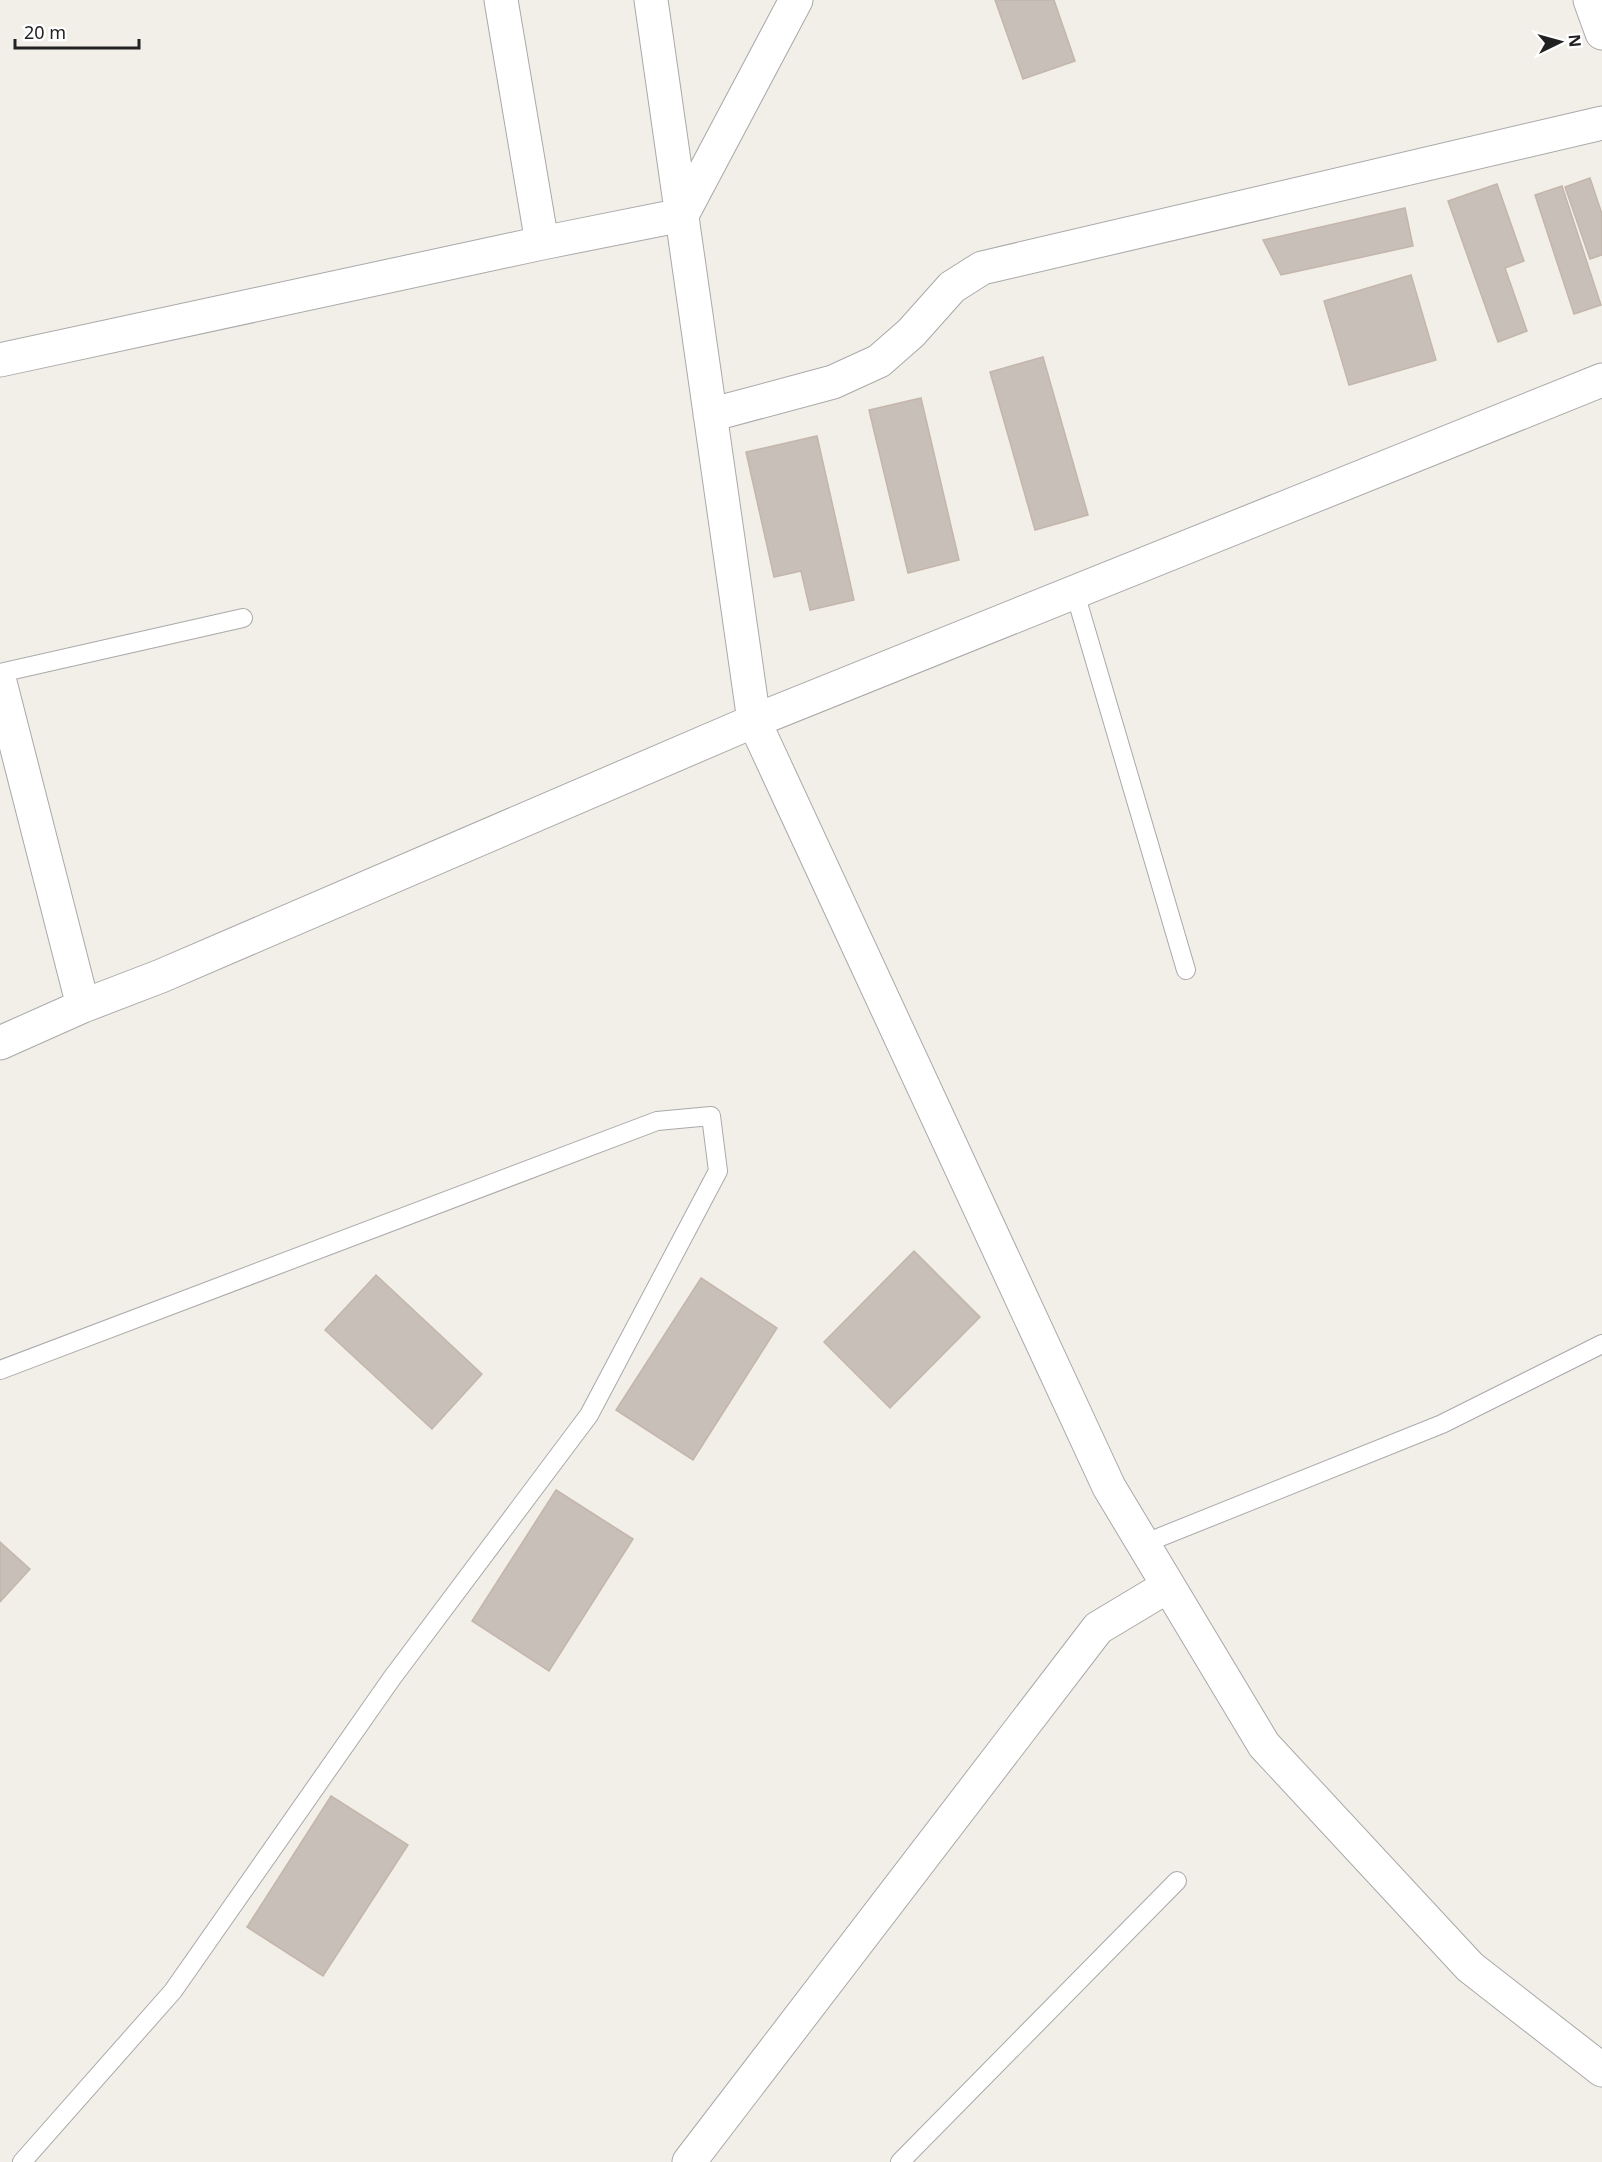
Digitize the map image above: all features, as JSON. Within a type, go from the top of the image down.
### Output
[{"type":"street","points":[[501,0],[542,243]]},
{"type":"street","points":[[651,0],[754,721],[1108,1487],[1264,1745],[1470,1967],[1602,2070]]},
{"type":"street","points":[[682,215],[796,0]]},
{"type":"street","points":[[1590,0],[1602,33]]},
{"type":"street","points":[[711,415],[833,382],[879,361],[911,333],[952,286],[982,268],[1602,123]]},
{"type":"street","points":[[0,360],[682,215]]},
{"type":"street","points":[[0,1042],[83,1006],[161,976],[754,721],[1602,380]]},
{"type":"street","points":[[0,682],[83,1006]]},
{"type":"street","points":[[689,2162],[1098,1628],[1168,1586]]},
{"type":"lane","points":[[1076,592],[1186,970]]},
{"type":"lane","points":[[0,673],[243,618]]},
{"type":"lane","points":[[0,1371],[657,1121],[711,1116],[718,1171],[589,1415],[392,1678],[173,1992],[22,2162]]},
{"type":"lane","points":[[1143,1544],[1442,1424],[1602,1344]]},
{"type":"lane","points":[[900,2162],[1177,1881]]},
{"type":"building","points":[[995,0],[1054,0],[1075,61],[1023,79]]},
{"type":"building","points":[[1590,178],[1602,214],[1602,255],[1590,259],[1565,187]]},
{"type":"building","points":[[1497,184],[1524,261],[1505,268],[1527,331],[1498,342],[1448,201]]},
{"type":"building","points":[[1562,186],[1601,305],[1574,314],[1535,195]]},
{"type":"building","points":[[1405,208],[1413,246],[1281,275],[1263,240]]},
{"type":"building","points":[[1411,275],[1436,360],[1349,385],[1324,301]]},
{"type":"building","points":[[1043,357],[1088,515],[1035,530],[990,372]]},
{"type":"building","points":[[921,398],[959,560],[908,573],[869,410]]},
{"type":"building","points":[[817,436],[854,600],[810,610],[801,571],[774,577],[746,452]]},
{"type":"building","points":[[914,1251],[980,1317],[890,1408],[824,1342]]},
{"type":"building","points":[[376,1275],[482,1374],[432,1429],[325,1330]]},
{"type":"building","points":[[701,1278],[777,1328],[693,1460],[616,1410]]},
{"type":"building","points":[[556,1490],[633,1539],[549,1671],[472,1621]]},
{"type":"building","points":[[0,1542],[30,1569],[0,1602]]},
{"type":"building","points":[[331,1796],[408,1845],[323,1976],[247,1927]]}]
